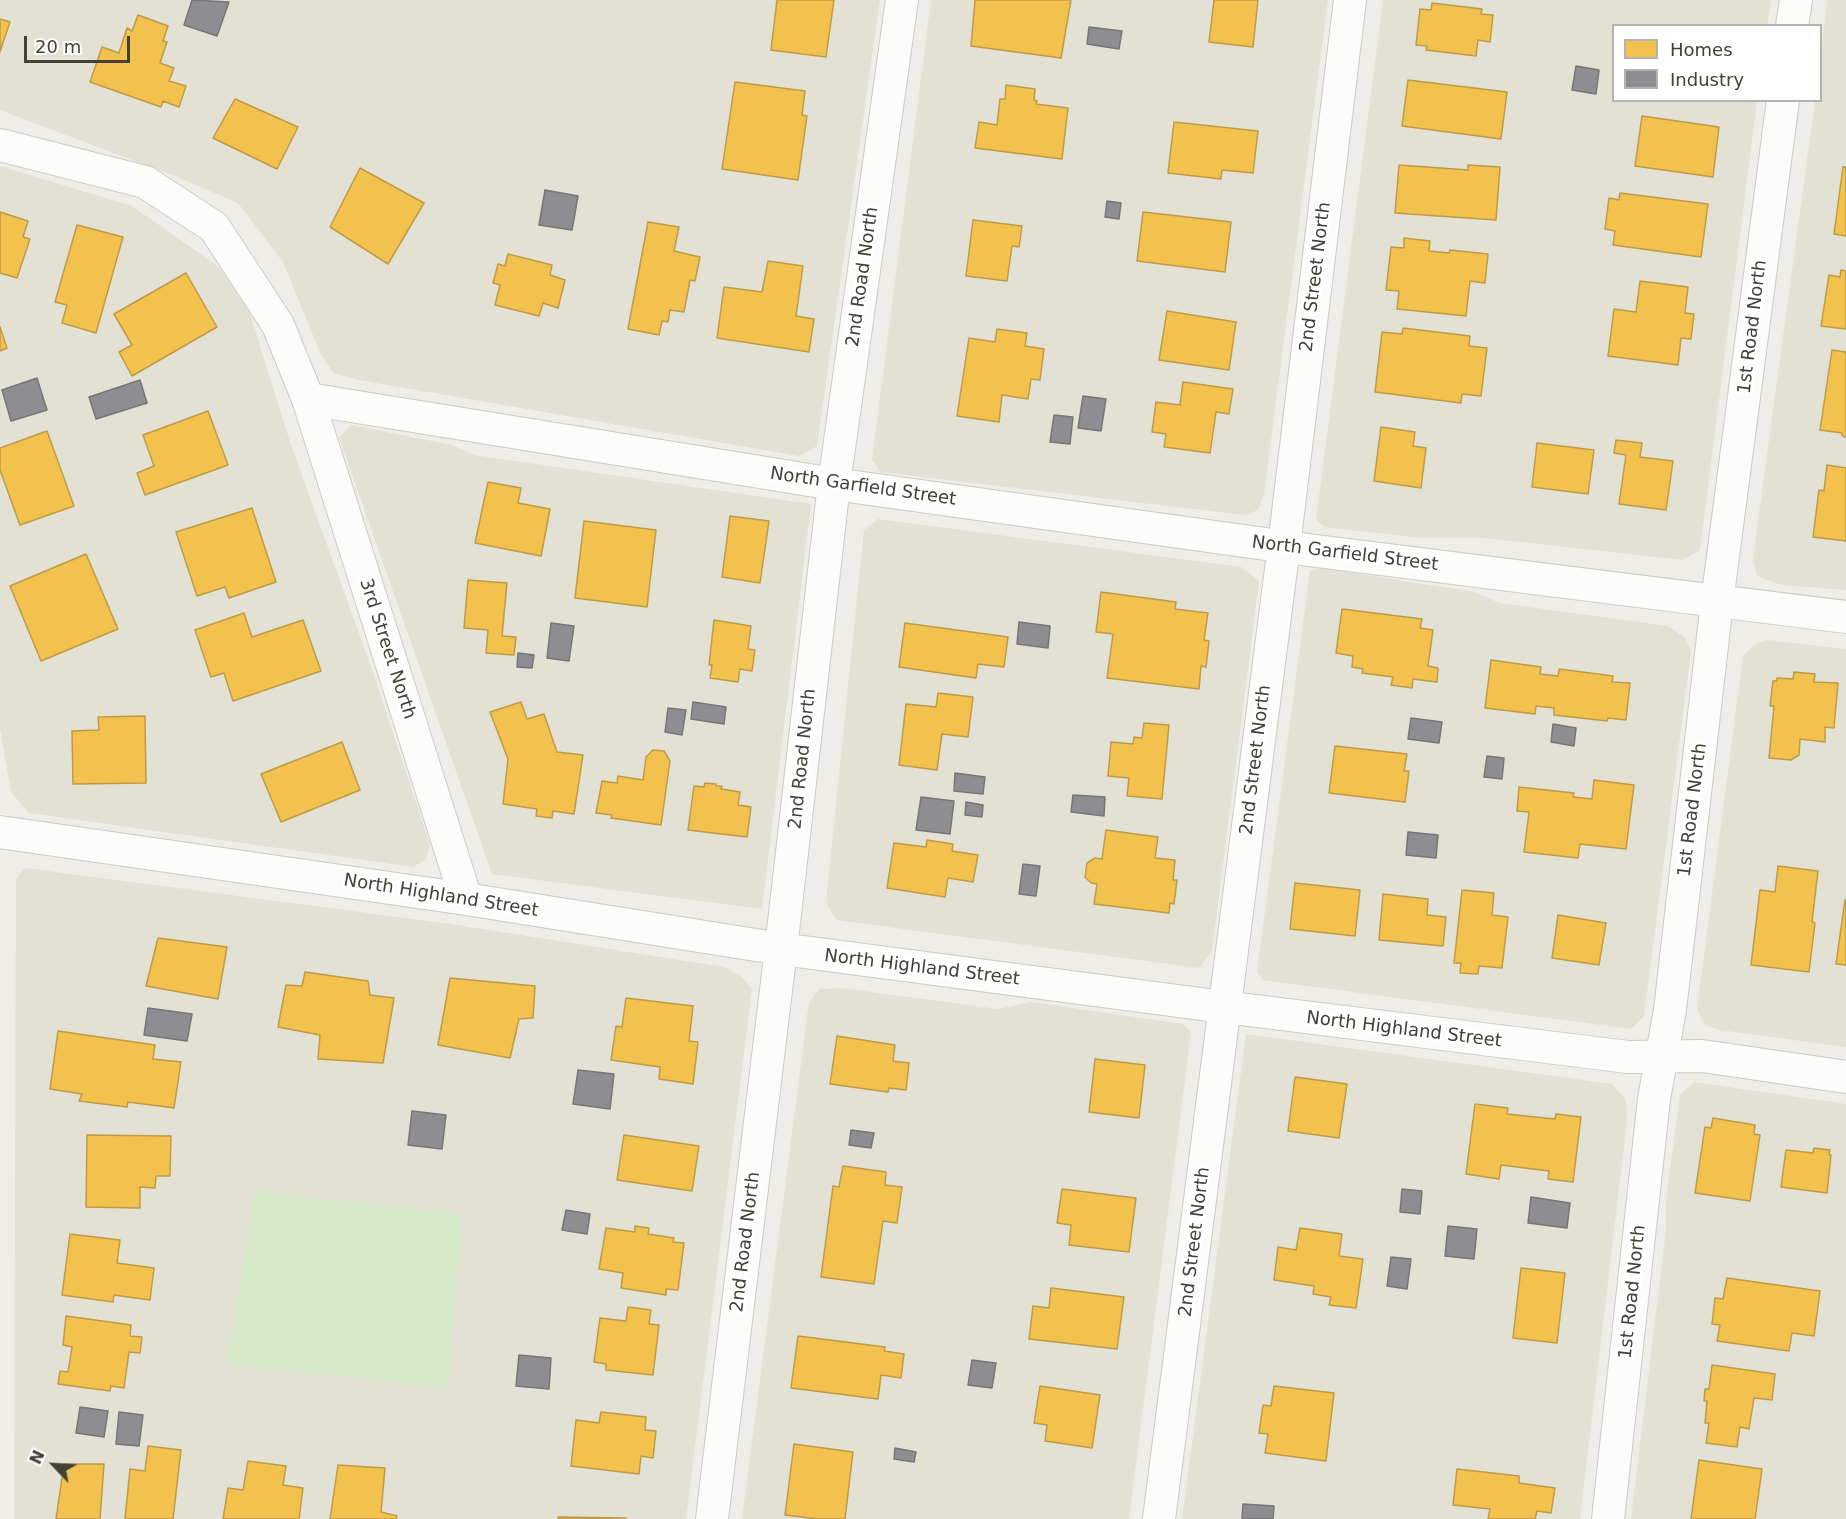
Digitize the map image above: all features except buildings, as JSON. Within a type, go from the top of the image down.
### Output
[{"type":"street","name":"2nd Road North","points":[[712,1519],[782,949],[834,484],[902,0]]},
{"type":"street","name":"2nd Street North","points":[[1159,1519],[1284,546],[1350,0]]},
{"type":"street","points":[[1792,24],[1796,0]]},
{"type":"street","name":"1st Road North","points":[[1608,1519],[1652,1111],[1670,1010],[1717,602],[1783,102]]},
{"type":"street","points":[[0,145],[145,182],[214,227],[278,325],[308,399]]},
{"type":"street","name":"North Garfield Street","points":[[308,399],[834,484],[1284,546],[1846,617]]},
{"type":"street","name":"3rd Street North","points":[[308,399],[466,899]]},
{"type":"street","name":"North Highland Street","points":[[0,832],[466,899],[782,949],[1616,1056],[1702,1056],[1846,1077]]},
{"type":"shaded area","points":[[0,0],[880,0],[817,446],[799,456],[359,380],[334,373],[322,357],[283,262],[238,203],[177,177],[0,110]]},
{"type":"shaded area","points":[[931,0],[1328,0],[1264,494],[1258,510],[1244,515],[881,472],[872,460]]},
{"type":"shaded area","points":[[1383,0],[1771,0],[1767,24],[1612,24],[1612,102],[1757,102],[1700,550],[1683,560],[1484,538],[1422,538],[1324,527],[1316,520]]},
{"type":"shaded area","points":[[1827,0],[1846,0],[1846,590],[1781,585],[1757,576],[1753,558],[1815,102],[1822,102],[1822,48]]},
{"type":"shaded area","points":[[0,166],[132,206],[219,267],[249,311],[291,445],[374,675],[430,845],[426,859],[413,867],[29,813],[11,792],[0,728]]},
{"type":"shaded area","points":[[351,425],[452,445],[474,455],[811,504],[762,909],[492,874],[339,437]]},
{"type":"shaded area","points":[[878,519],[1241,567],[1259,581],[1212,951],[1199,968],[836,920],[826,902],[864,530]]},
{"type":"shaded area","points":[[1320,568],[1475,592],[1499,603],[1668,626],[1684,637],[1691,651],[1644,1016],[1631,1029],[1263,980],[1257,972],[1310,571]]},
{"type":"shaded area","points":[[1767,640],[1846,649],[1846,1047],[1720,1030],[1705,1025],[1697,1009],[1743,656],[1754,645]]},
{"type":"shaded area","points":[[25,868],[451,924],[724,967],[742,977],[752,989],[686,1519],[14,1519],[16,879]]},
{"type":"shaded area","points":[[841,988],[998,1009],[1031,1002],[1183,1024],[1191,1033],[1129,1519],[742,1519],[809,1002],[820,989]]},
{"type":"shaded area","points":[[1246,1034],[1612,1084],[1626,1100],[1627,1121],[1580,1519],[1182,1519]]},
{"type":"shaded area","points":[[1694,1082],[1846,1104],[1846,1519],[1631,1519],[1666,1230],[1666,1199],[1680,1095]]},
{"type":"green space","points":[[255,1192],[461,1214],[448,1388],[228,1363]]}]
